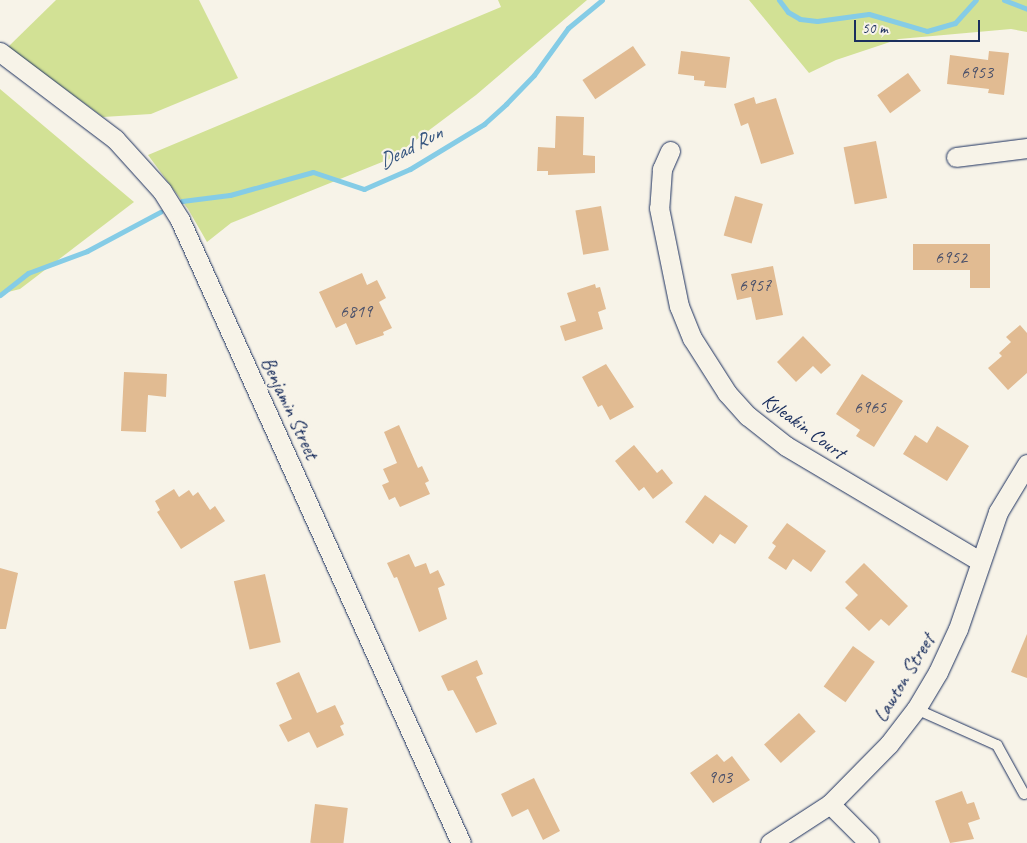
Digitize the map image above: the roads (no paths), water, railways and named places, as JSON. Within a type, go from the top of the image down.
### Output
[{"type":"street","name":"Benjamin Street","points":[[0,52],[115,139],[162,191],[180,220],[461,843]]},
{"type":"street","points":[[956,157],[1027,148]]},
{"type":"street","name":"Kyleakin Court","points":[[670,151],[662,169],[659,208],[679,306],[692,338],[727,393],[748,416],[786,446],[980,560]]},
{"type":"street","name":"Lawton Street","points":[[770,843],[830,804],[883,751],[916,709],[938,672],[958,629],[980,560],[998,512],[1027,464]]},
{"type":"street","points":[[830,804],[869,843]]},
{"type":"lane","points":[[916,709],[997,745],[1024,794]]},
{"type":"waterway","name":"Dead Run","points":[[182,201],[230,195],[313,172],[364,189],[410,169],[484,124],[534,75],[568,28],[602,0]]},
{"type":"waterway","name":"Dead Run","points":[[779,0],[788,12],[800,19],[817,21],[869,14],[927,31],[955,23],[976,0]]},
{"type":"waterway","name":"Dead Run","points":[[1004,0],[1027,9]]},
{"type":"waterway","name":"Dead Run","points":[[0,295],[28,273],[87,251],[160,212]]}]
